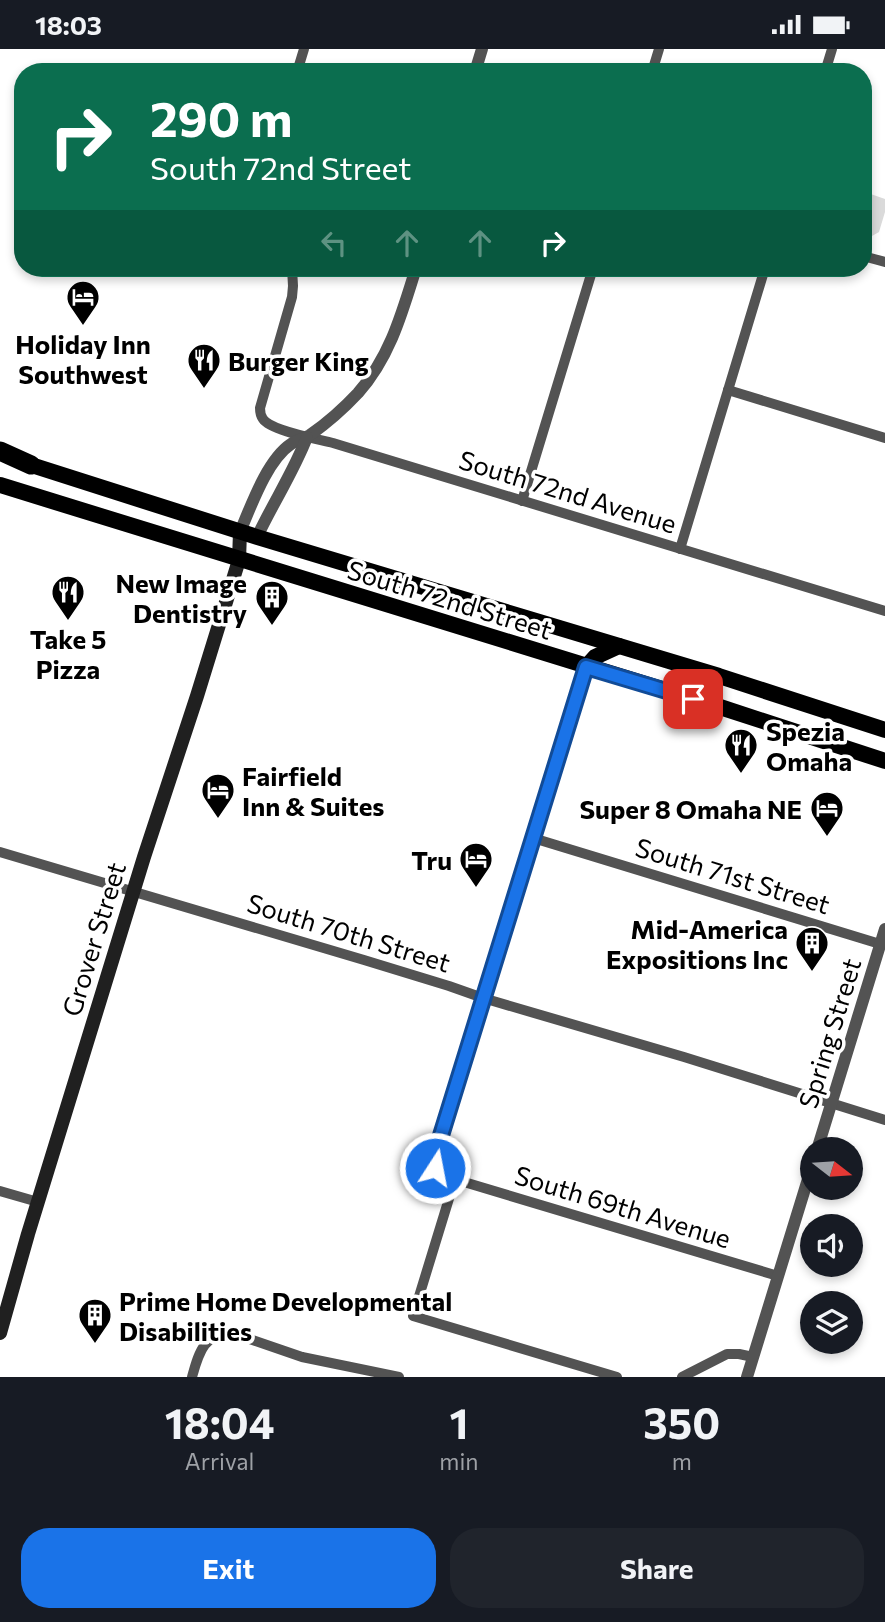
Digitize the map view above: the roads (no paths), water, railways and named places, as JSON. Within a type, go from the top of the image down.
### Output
[{"type":"highway","points":[[0,454],[31,465]]},
{"type":"main road","name":"South 72nd Street","points":[[31,465],[885,730]]},
{"type":"main road","name":"South 72nd Street","points":[[0,485],[885,761]]},
{"type":"main road","name":"Grover Street","points":[[0,1333],[164,794],[239,560],[240,531]]},
{"type":"main road","name":"Grover Street","points":[[239,560],[257,537]]},
{"type":"main road","points":[[586,667],[595,657],[619,646]]},
{"type":"street","name":"South 72nd Avenue","points":[[292,277],[290,305],[260,408],[263,419],[280,429],[885,611]]},
{"type":"street","name":"Grover Street","points":[[240,531],[260,485],[281,452],[307,437],[349,403],[379,364],[400,321],[413,277]]},
{"type":"street","points":[[522,501],[590,277]]},
{"type":"street","points":[[680,549],[762,277]]},
{"type":"street","points":[[728,390],[885,438]]},
{"type":"street","name":"Grover Street","points":[[257,537],[298,460],[307,437]]},
{"type":"street","points":[[586,667],[434,1158],[436,1171],[455,1179],[413,1316],[617,1377]]},
{"type":"street","name":"South 71st Street","points":[[533,838],[880,944]]},
{"type":"street","name":"South 70th Street","points":[[0,852],[885,1120]]},
{"type":"street","name":"Spring Street","points":[[821,1137],[885,929]]},
{"type":"street","name":"South 69th Avenue","points":[[455,1179],[778,1276]]},
{"type":"street","points":[[0,1191],[38,1202]]},
{"type":"street","points":[[747,1377],[801,1201]]},
{"type":"street","points":[[192,1377],[200,1349],[208,1340],[225,1333],[235,1333],[302,1357],[399,1377]]},
{"type":"street","points":[[682,1377],[727,1354],[753,1357]]},
{"type":"place","name":"Holiday Inn Southwest","points":[[83,327]]},
{"type":"place","name":"Burger King","points":[[204,390]]},
{"type":"place","name":"Take 5 Pizza","points":[[68,622]]},
{"type":"place","name":"New Image Dentistry","points":[[272,627]]},
{"type":"place","name":"Spezia Omaha","points":[[741,775]]},
{"type":"place","name":"Fairfield Inn & Suites","points":[[218,820]]},
{"type":"place","name":"Super 8 Omaha NE","points":[[827,838]]},
{"type":"place","name":"Tru","points":[[476,889]]},
{"type":"place","name":"Mid-America Expositions Inc","points":[[812,973]]},
{"type":"place","name":"Prime Home Developmental Disabilities","points":[[95,1345]]}]
